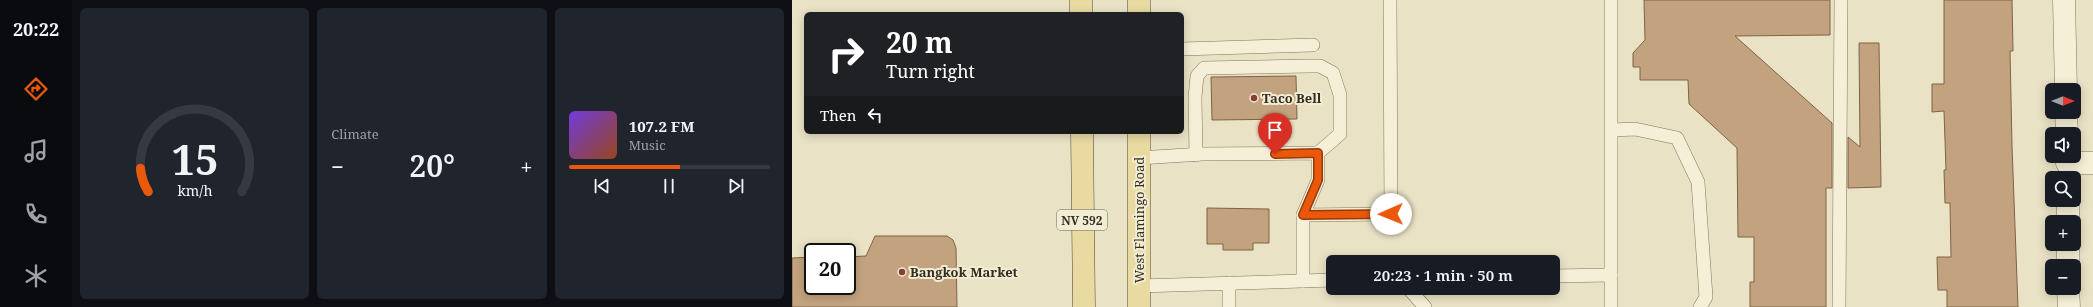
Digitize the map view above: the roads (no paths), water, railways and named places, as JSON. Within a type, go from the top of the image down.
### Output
[{"type":"main road","points":[[1081,0],[1081,12]]},
{"type":"main road","points":[[1139,0],[1139,12]]},
{"type":"main road","name":"NV 592","points":[[1082,134],[1084,307]]},
{"type":"main road","name":"West Flamingo Road","points":[[1139,134],[1139,296]]},
{"type":"street","points":[[2064,0],[2066,83]]},
{"type":"street","points":[[2067,166],[2093,163]]},
{"type":"street","points":[[2068,295],[2069,307]]},
{"type":"lane","points":[[1303,215],[1391,214],[1390,0]]},
{"type":"lane","points":[[1611,0],[1611,307]]},
{"type":"lane","points":[[1839,307],[1841,0]]},
{"type":"lane","points":[[1184,49],[1313,45]]},
{"type":"lane","points":[[1139,158],[1196,155],[1318,153],[1340,134],[1340,95],[1332,73],[1320,66],[1204,68],[1197,76],[1195,98],[1196,155]]},
{"type":"lane","points":[[1612,130],[1635,129],[1677,138],[1698,182],[1706,297],[1700,307]]},
{"type":"lane","points":[[1303,280],[1303,215],[1318,180],[1318,153]]},
{"type":"lane","points":[[1560,276],[1611,275]]},
{"type":"lane","points":[[1139,296],[1228,282],[1326,280]]},
{"type":"lane","points":[[1228,282],[1229,307]]},
{"type":"lane","points":[[1414,295],[1425,307]]},
{"type":"place","name":"Taco Bell","points":[[1254,98]]},
{"type":"place","name":"Bangkok Market","points":[[902,272]]}]
